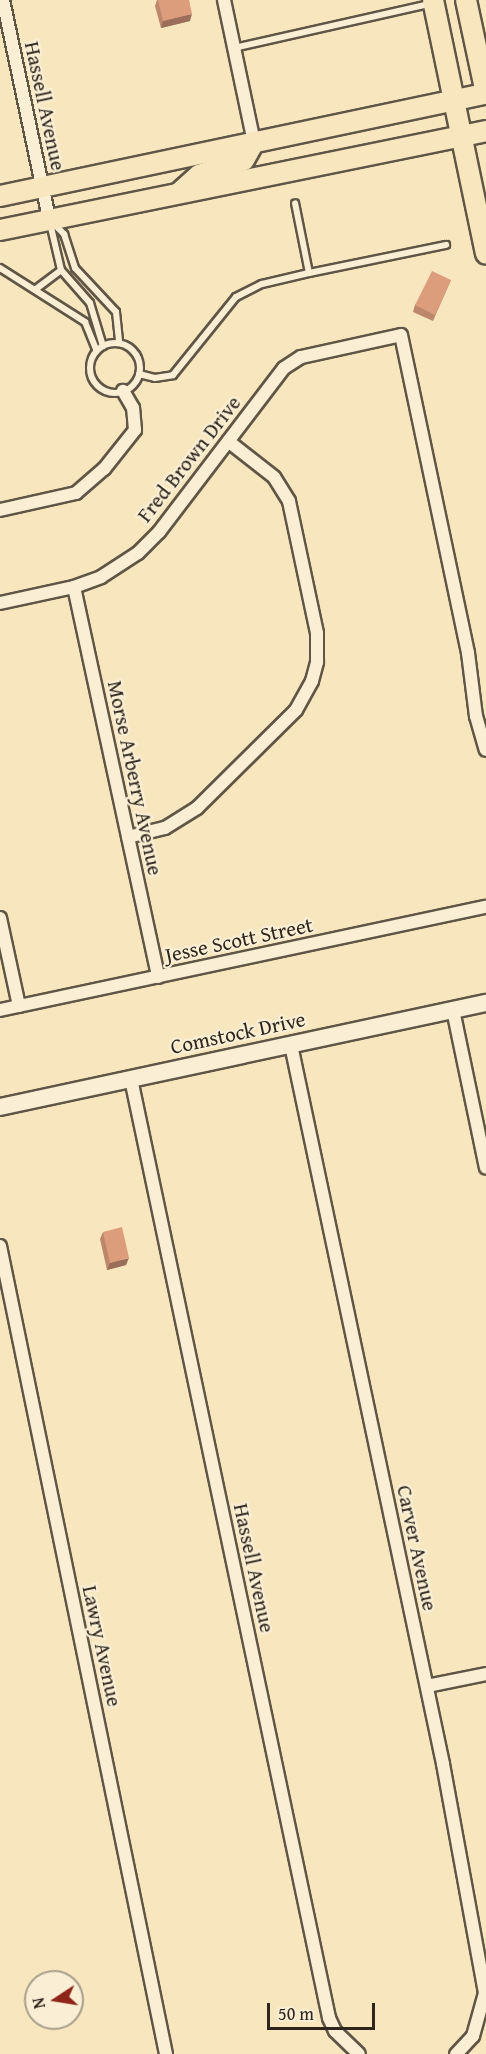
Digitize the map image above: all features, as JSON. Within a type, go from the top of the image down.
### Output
[{"type":"main road","points":[[0,196],[486,94],[466,0]]},
{"type":"main road","points":[[433,2],[486,254]]},
{"type":"main road","points":[[0,230],[486,131]]},
{"type":"main road","points":[[179,193],[199,175],[244,160],[254,142]]},
{"type":"street","name":"Hassell Avenue","points":[[3,0],[49,219]]},
{"type":"street","points":[[224,0],[254,142]]},
{"type":"street","name":"Fred Brown Drive","points":[[0,603],[74,587],[101,577],[138,553],[159,532],[284,368],[301,357],[401,334],[481,715]]},
{"type":"street","points":[[0,510],[76,493],[100,473],[135,430],[133,408],[123,391]]},
{"type":"street","points":[[128,837],[165,828],[197,808],[296,710],[312,681],[317,662],[317,633],[289,501],[274,477],[228,441]]},
{"type":"street","name":"Morse Arberry Avenue","points":[[74,587],[158,977]]},
{"type":"street","points":[[481,715],[486,750]]},
{"type":"street","name":"Jesse Scott Street","points":[[0,1010],[486,907]]},
{"type":"street","points":[[0,918],[19,1006]]},
{"type":"street","name":"Comstock Drive","points":[[0,1107],[486,1003]]},
{"type":"street","points":[[453,1010],[486,1168]]},
{"type":"street","name":"Carver Avenue","points":[[291,1045],[427,1686],[485,1993],[473,2036],[456,2054]]},
{"type":"street","name":"Hassell Avenue","points":[[131,1079],[329,2018],[335,2031],[359,2054]]},
{"type":"street","name":"Lawry Avenue","points":[[0,1246],[166,2054]]},
{"type":"street","points":[[427,1686],[486,1674]]},
{"type":"lane","points":[[234,48],[433,2]]},
{"type":"lane","points":[[295,203],[309,273]]},
{"type":"lane","points":[[49,219],[61,270],[90,303],[103,346]]},
{"type":"lane","points":[[49,219],[64,234],[75,268],[116,312],[119,343]]},
{"type":"lane","points":[[139,374],[155,378],[173,375],[236,297],[262,284],[446,245]]},
{"type":"lane","points":[[0,268],[85,322],[97,351]]},
{"type":"lane","points":[[36,289],[61,270]]},
{"type":"lane","points":[[119,343],[134,351],[139,374],[123,391],[107,392],[94,382],[90,366],[97,351],[103,346],[119,343]]},
{"type":"building","points":[[158,0],[189,0],[192,14],[163,21]]},
{"type":"building","points":[[432,271],[451,280],[435,315],[415,305]]},
{"type":"building","points":[[122,1227],[129,1258],[110,1263],[103,1232]]}]
